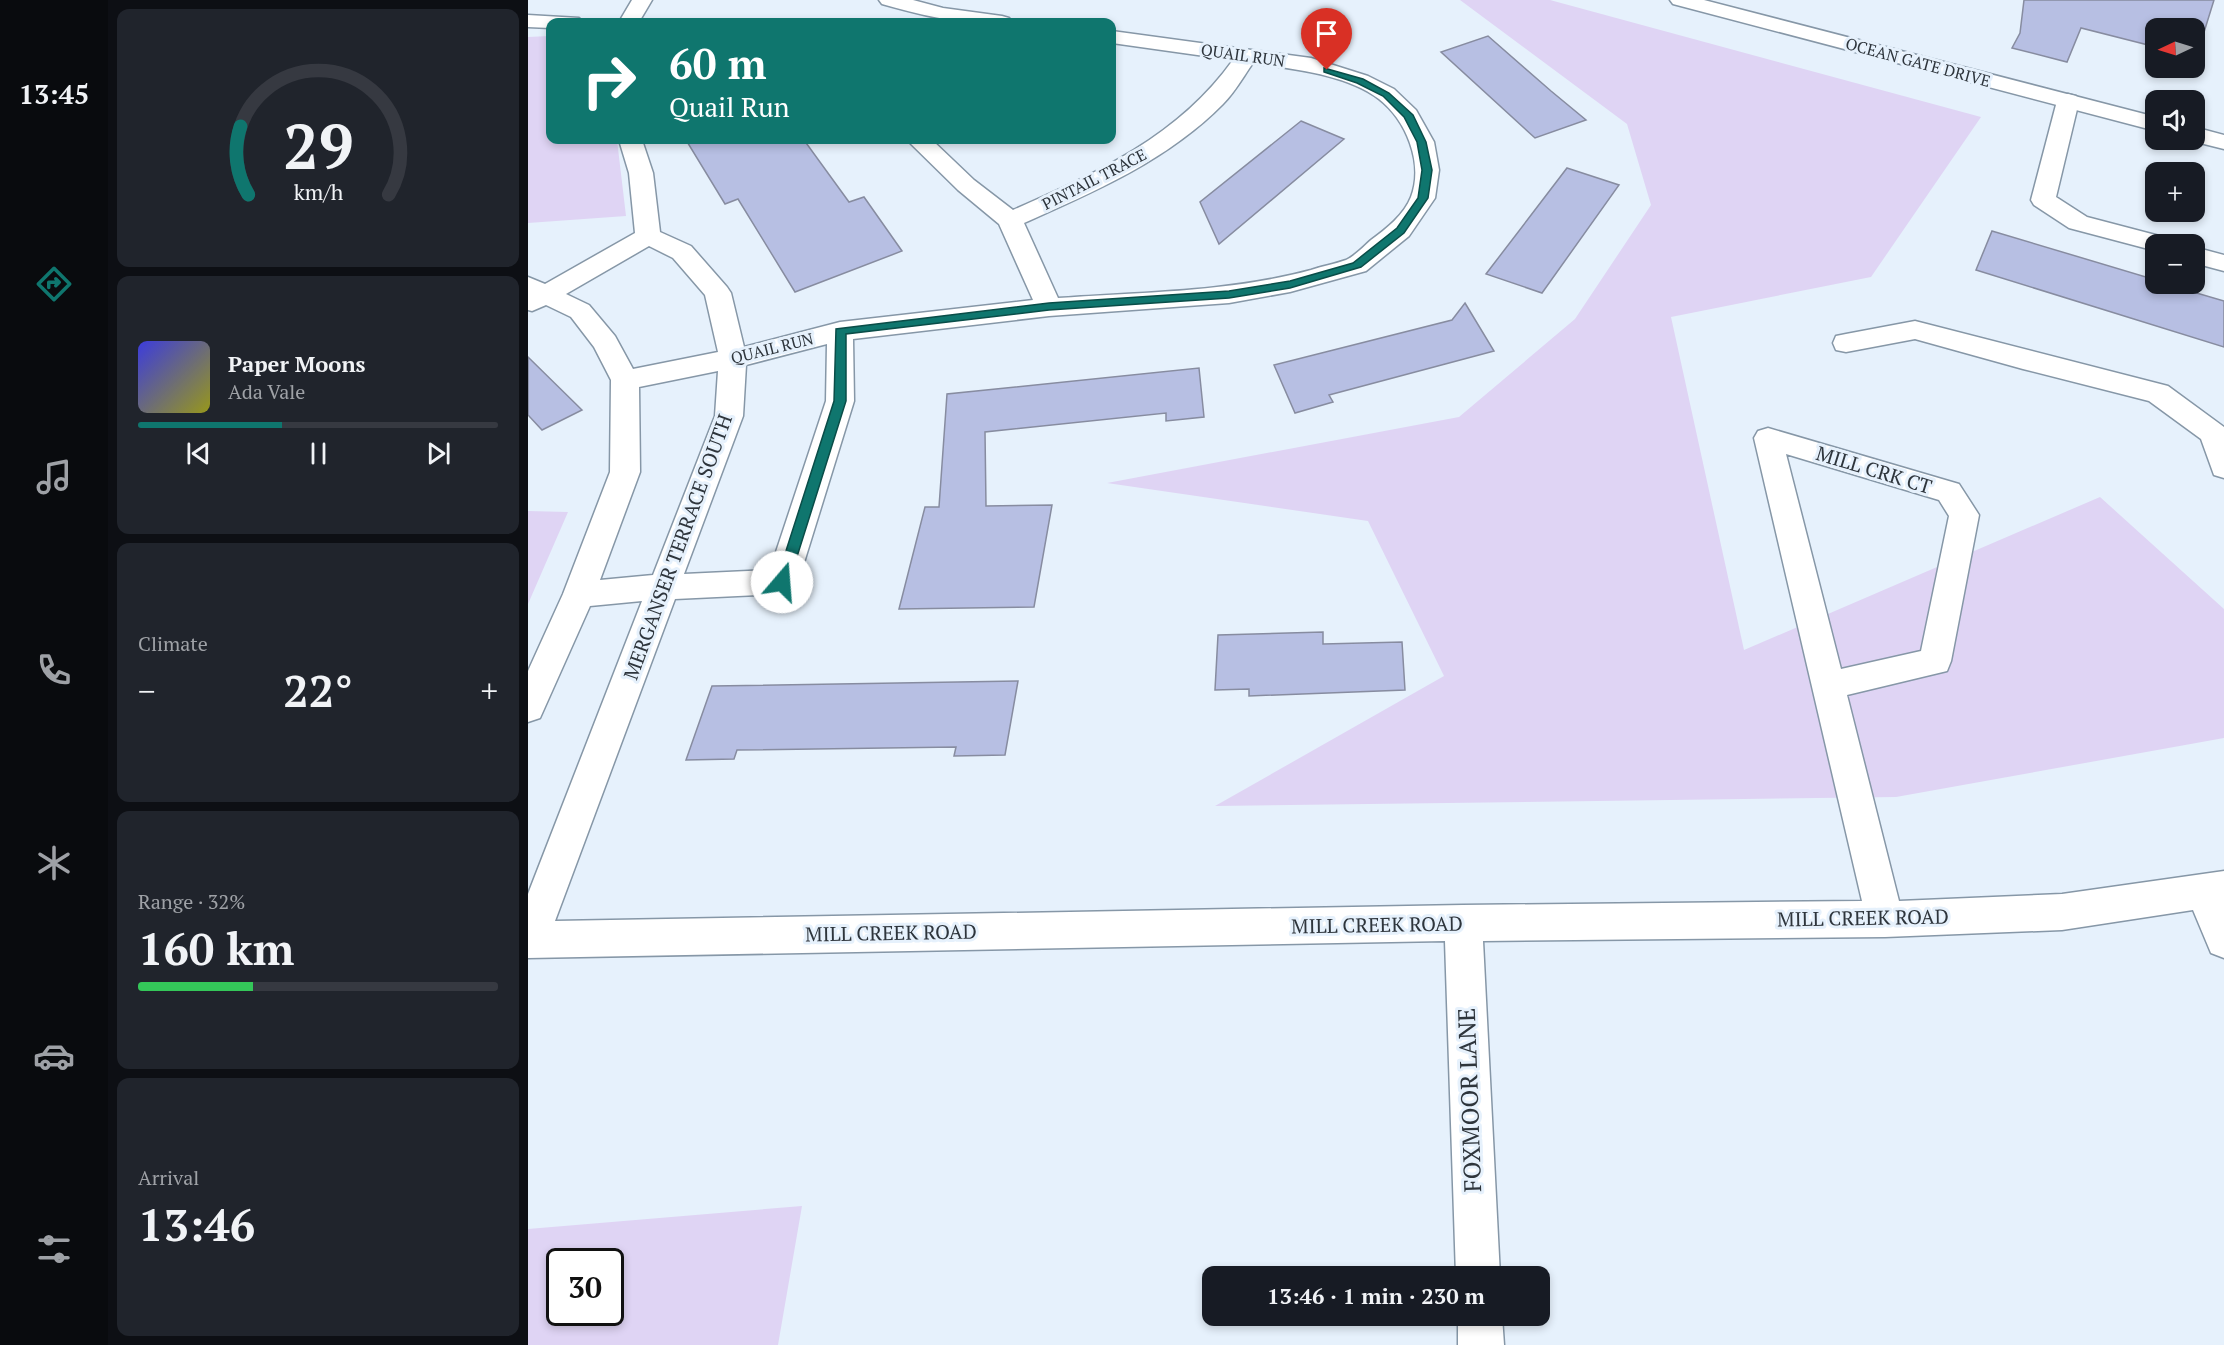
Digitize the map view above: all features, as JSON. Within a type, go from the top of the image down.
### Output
[{"type":"street","points":[[529,22],[558,0]]},
{"type":"street","points":[[631,18],[642,0]]},
{"type":"street","name":"OCEAN GATE DRIVE","points":[[1680,0],[2145,121]]},
{"type":"street","points":[[886,5],[972,18]]},
{"type":"street","points":[[529,22],[546,22]]},
{"type":"street","name":"QUAIL RUN","points":[[625,380],[733,359],[840,331],[1049,307],[1229,294],[1290,284],[1357,265],[1400,230],[1423,198],[1427,170],[1422,142],[1408,115],[1386,94],[1360,81],[1311,65],[1116,38]]},
{"type":"street","name":"PINTAIL TRACE","points":[[1010,220],[1095,182],[1160,145],[1216,98],[1248,55]]},
{"type":"street","points":[[2068,101],[2043,200],[2078,223],[2145,241]]},
{"type":"street","points":[[2205,137],[2224,142]]},
{"type":"street","points":[[534,295],[648,236],[640,173],[632,144]]},
{"type":"street","points":[[924,144],[966,185],[1010,220],[1049,307]]},
{"type":"street","name":"MERGANSER TERRACE SOUTH","points":[[529,940],[729,416],[733,359],[718,293],[682,252],[648,236]]},
{"type":"street","points":[[2205,258],[2224,263]]},
{"type":"street","points":[[528,708],[579,594],[625,472],[625,380],[605,343],[580,311],[534,295]]},
{"type":"street","points":[[1846,343],[1915,330],[2023,360],[2157,393],[2214,434],[2224,467]]},
{"type":"street","points":[[579,594],[665,587],[782,582],[840,401],[840,331]]},
{"type":"street","name":"MILL CRK CT","points":[[1828,686],[1935,661],[1964,515],[1949,492],[1768,438],[1828,686],[1885,919]]},
{"type":"street","points":[[2215,890],[2224,940]]},
{"type":"street","name":"MILL CREEK ROAD","points":[[529,940],[1463,923],[1885,919],[2062,912],[2215,890]]},
{"type":"street","name":"FOXMOOR LANE","points":[[1463,923],[1478,1266]]},
{"type":"street","points":[[1480,1326],[1481,1345]]},
{"type":"shaded area","points":[[1460,0],[1550,0],[1981,117],[1871,277],[1671,317],[1744,650],[2100,497],[2224,609],[2224,738],[1896,797],[1215,806],[1444,676],[1368,521],[1107,483],[1459,417],[1575,319],[1651,205],[1627,124]]},
{"type":"shaded area","points":[[546,36],[546,144],[617,144],[626,216],[528,223],[528,37]]},
{"type":"shaded area","points":[[528,511],[568,512],[528,604]]},
{"type":"shaded area","points":[[802,1206],[778,1345],[528,1345],[528,1229]]},
{"type":"building","points":[[2024,0],[2214,0],[2205,29],[2205,18],[2145,18],[2145,44],[2081,28],[2067,62],[2012,48],[2020,33]]},
{"type":"building","points":[[1488,36],[1586,120],[1535,138],[1441,52]]},
{"type":"building","points":[[1301,121],[1344,139],[1219,244],[1200,202]]},
{"type":"building","points":[[688,144],[807,144],[849,202],[864,197],[902,251],[795,292],[738,199],[725,204]]},
{"type":"building","points":[[1567,168],[1619,185],[1542,293],[1486,274]]},
{"type":"building","points":[[1992,231],[2145,277],[2145,294],[2200,294],[2224,301],[2224,347],[1976,270]]},
{"type":"building","points":[[1465,303],[1494,351],[1329,395],[1333,402],[1295,413],[1274,365],[1452,320]]},
{"type":"building","points":[[528,357],[582,410],[542,430],[528,415]]},
{"type":"building","points":[[1199,368],[1204,417],[1166,421],[1166,413],[985,432],[986,506],[1052,505],[1034,607],[899,609],[925,507],[939,507],[947,394]]},
{"type":"building","points":[[1323,632],[1323,644],[1402,642],[1405,690],[1249,696],[1249,689],[1215,690],[1218,635]]},
{"type":"building","points":[[1018,681],[1005,755],[954,756],[956,747],[737,750],[734,759],[686,760],[712,686]]},
{"type":"route","points":[[782,582],[840,401],[840,331],[1049,307],[1229,294],[1290,284],[1357,265],[1400,230],[1423,198],[1427,170],[1422,142],[1408,115],[1386,94],[1360,81],[1327,70]]}]
